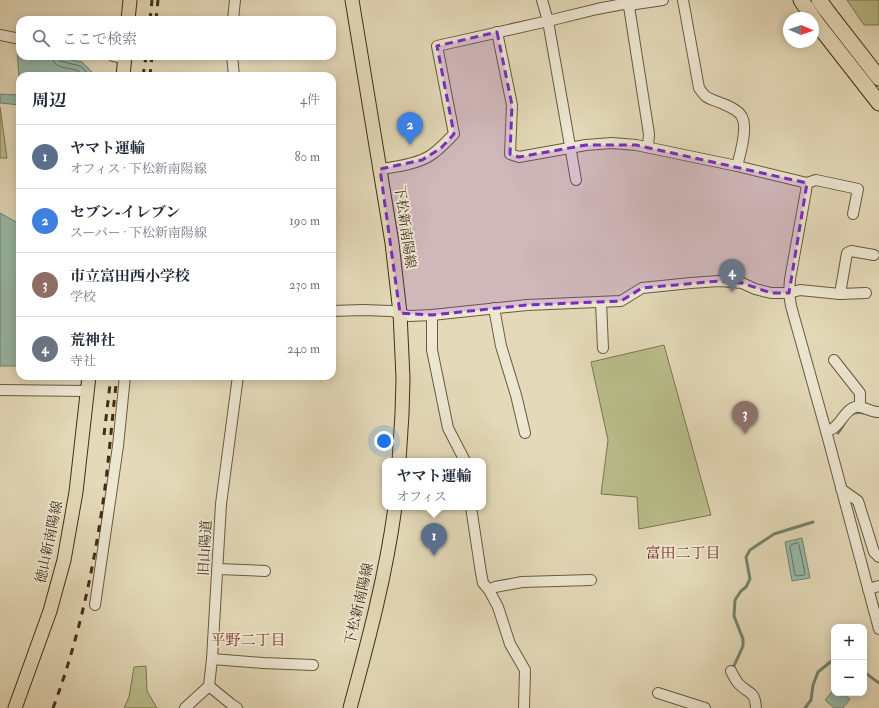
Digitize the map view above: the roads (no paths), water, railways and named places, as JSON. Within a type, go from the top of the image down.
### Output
[{"type":"highway","points":[[801,0],[815,21],[879,103]]},
{"type":"highway","points":[[819,0],[879,78]]},
{"type":"main road","points":[[128,16],[130,0]]},
{"type":"main road","name":"下松新南陽線","points":[[352,0],[392,243],[400,313],[403,378],[399,458]]},
{"type":"main road","points":[[121,60],[123,72]]},
{"type":"main road","name":"徳山新南陽線","points":[[15,708],[50,611],[64,560],[76,492],[89,380]]},
{"type":"main road","name":"下松新南陽線","points":[[350,708],[373,621],[394,510]]},
{"type":"street","points":[[233,16],[235,0]]},
{"type":"street","points":[[542,0],[548,21],[576,180]]},
{"type":"street","points":[[380,169],[397,167],[422,160],[441,148],[454,134],[437,46],[628,2],[663,0]]},
{"type":"street","points":[[683,0],[699,88],[705,97],[724,104],[737,111],[742,117],[744,126],[743,140],[737,166]]},
{"type":"street","points":[[628,2],[649,134],[648,147]]},
{"type":"street","points":[[497,32],[512,104],[510,154],[519,157],[586,145],[612,143],[648,147],[807,183],[816,180],[858,189],[853,214]]},
{"type":"street","points":[[0,35],[16,38]]},
{"type":"street","points":[[232,60],[234,72]]},
{"type":"street","points":[[807,183],[790,279],[789,293],[791,306],[868,590],[876,604],[879,629]]},
{"type":"street","points":[[840,294],[847,253],[851,251],[874,256]]},
{"type":"street","points":[[336,311],[391,311],[409,316],[527,305],[621,301],[642,288],[719,281],[742,283],[771,293],[789,293],[800,290],[840,294],[866,293]]},
{"type":"street","points":[[601,302],[603,348]]},
{"type":"street","points":[[494,308],[501,346],[516,395],[525,433]]},
{"type":"street","points":[[432,315],[432,350],[448,428],[463,458]]},
{"type":"street","points":[[834,360],[860,393],[860,407]]},
{"type":"street","points":[[95,605],[118,446],[125,380]]},
{"type":"street","name":"旧山陽道","points":[[209,686],[218,569],[221,504],[237,380]]},
{"type":"street","points":[[0,390],[88,391]]},
{"type":"street","points":[[826,431],[833,429],[852,408],[857,406],[875,413],[879,412]]},
{"type":"street","points":[[841,490],[858,501],[874,552],[879,557]]},
{"type":"street","points":[[471,510],[483,583],[489,590],[498,607],[510,644],[525,670],[524,708]]},
{"type":"street","points":[[218,569],[265,571]]},
{"type":"street","points":[[489,590],[495,587],[522,582],[591,580]]},
{"type":"street","points":[[868,590],[879,586]]},
{"type":"street","points":[[212,659],[313,665]]},
{"type":"street","points":[[731,671],[736,681],[742,687],[751,692],[755,698],[756,708]]},
{"type":"street","points":[[184,708],[209,686],[237,708]]},
{"type":"street","points":[[658,693],[705,708]]},
{"type":"water","points":[[18,60],[72,60],[82,62],[92,72],[19,72]]},
{"type":"water","points":[[0,94],[16,95],[16,105],[0,103]]},
{"type":"water","points":[[0,213],[16,222],[16,366],[0,366]]},
{"type":"water","points":[[802,538],[810,578],[792,581],[785,542]]},
{"type":"water","points":[[831,693],[831,696],[846,696],[850,699],[843,708],[834,708],[825,700]]},
{"type":"waterway","points":[[838,433],[850,415],[864,413]]},
{"type":"waterway","points":[[733,668],[743,646],[743,639],[734,616],[735,600],[741,591],[746,587],[750,579],[746,557],[750,550],[774,534],[813,522]]},
{"type":"waterway","points":[[805,708],[811,700],[813,685],[818,672],[833,660]]},
{"type":"waterway","points":[[867,674],[879,683]]},
{"type":"railway","points":[[150,16],[152,0]]},
{"type":"railway","points":[[156,16],[158,0]]},
{"type":"railway","points":[[144,72],[145,60]]},
{"type":"railway","points":[[150,72],[152,60]]},
{"type":"railway","points":[[104,435],[111,380]]},
{"type":"railway","points":[[53,708],[70,658],[89,581],[105,487],[117,380]]},
{"type":"place","name":"セブン-イレブン","points":[[410,145]]},
{"type":"place","name":"荒神社","points":[[732,292]]},
{"type":"place","name":"市立富田西小学校","points":[[745,434]]},
{"type":"place","name":"ヤマト運輸","points":[[434,556]]},
{"type":"district","name":"富田二丁目","points":[[683,553]]},
{"type":"district","name":"平野二丁目","points":[[248,640]]}]
